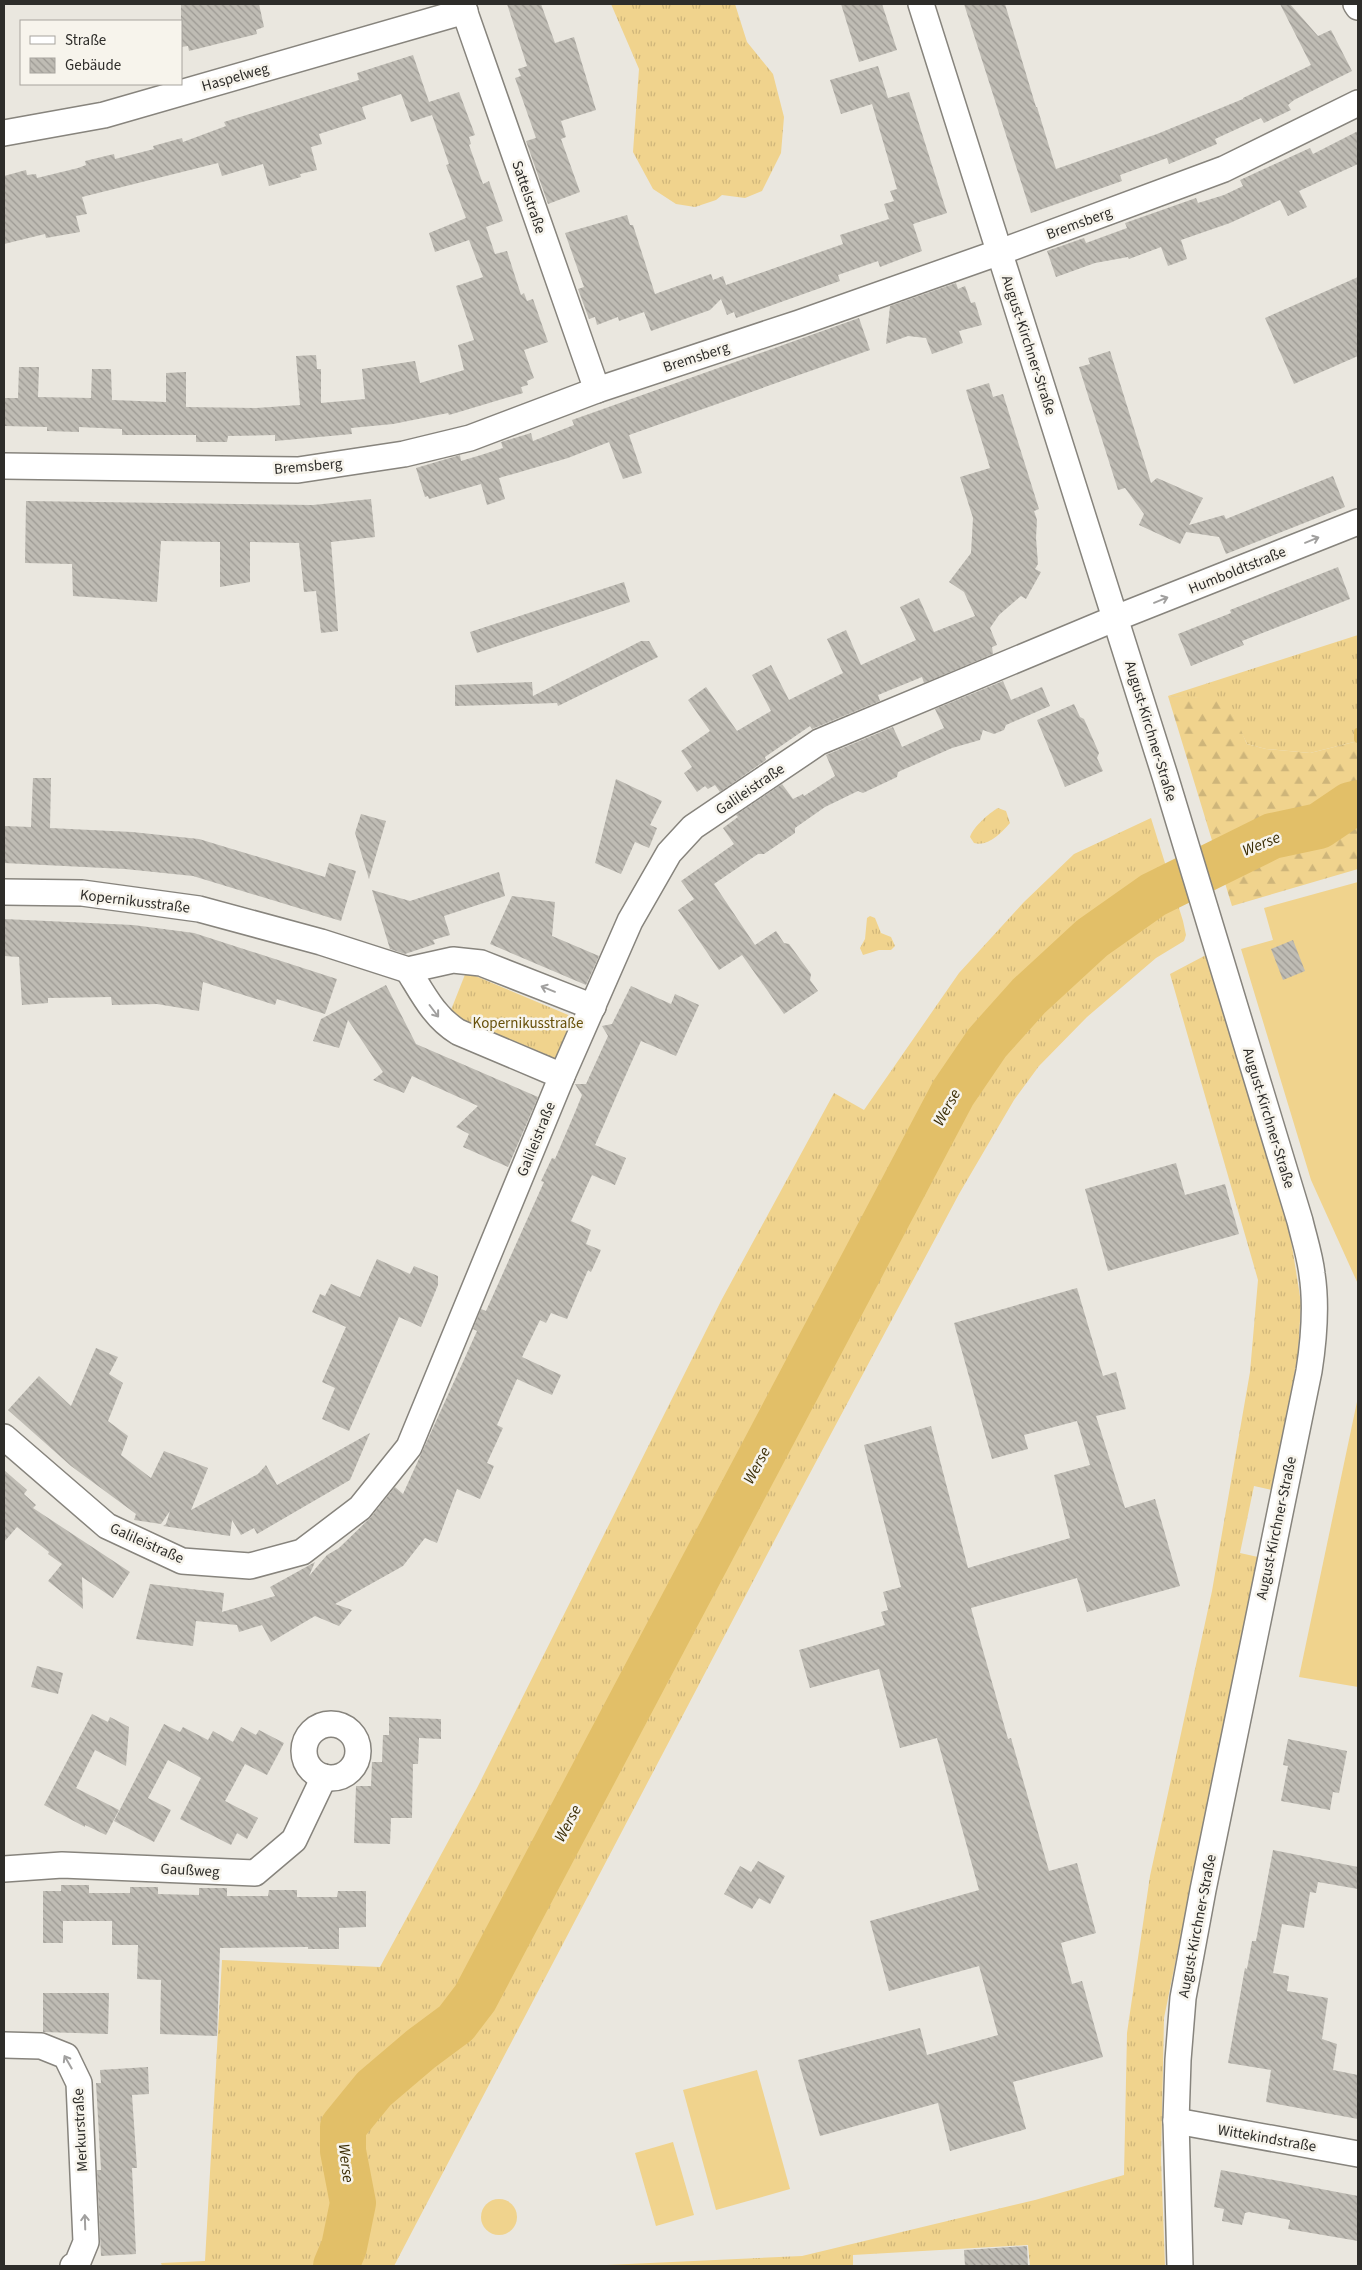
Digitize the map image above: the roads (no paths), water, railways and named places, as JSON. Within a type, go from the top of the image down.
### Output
[{"type":"street","name":"August-Kirchner-Straße","points":[[922,4],[1116,618],[1300,1220],[1312,1272],[1315,1303],[1314,1337],[1309,1371],[1269,1560],[1183,1998],[1176,2121],[1180,2266]]},
{"type":"street","name":"Haspelweg","points":[[4,133],[104,115],[464,8]]},
{"type":"street","name":"Sattelstraße","points":[[464,8],[597,390]]},
{"type":"street","name":"Bremsberg","points":[[4,466],[298,470],[404,454],[470,438],[597,390],[799,323],[1000,252],[1224,169],[1358,102]]},
{"type":"street","name":"Humboldtstraße","points":[[1116,618],[1358,522]]},
{"type":"street","name":"Galileistraße","points":[[4,1436],[107,1526],[182,1561],[250,1566],[302,1552],[360,1508],[409,1447],[562,1076],[630,921],[669,853],[692,828],[819,742],[1116,618]]},
{"type":"street","name":"Kopernikusstraße","points":[[4,892],[82,893],[199,909],[321,942],[408,970]]},
{"type":"street","points":[[562,1076],[458,1032],[444,1023],[433,1011],[408,970],[453,960],[467,960],[481,963],[593,1007]]},
{"type":"street","name":"Gaußweg","points":[[4,1869],[62,1865],[255,1873],[294,1840],[324,1777]]},
{"type":"street","name":"Merkurstraße","points":[[4,2044],[41,2046],[66,2056],[79,2084],[86,2242],[77,2264],[73,2266]]},
{"type":"street","name":"Wittekindstraße","points":[[1176,2121],[1358,2154]]},
{"type":"waterway","points":[[1358,732],[1358,739]]},
{"type":"waterway","name":"Werse","points":[[336,2266],[344,2247],[353,2203],[343,2151],[343,2127],[374,2089],[421,2049],[456,2023],[475,1998],[953,1093],[987,1043],[1029,996],[1092,938],[1153,895],[1272,836],[1319,826],[1350,805],[1358,803]]}]
